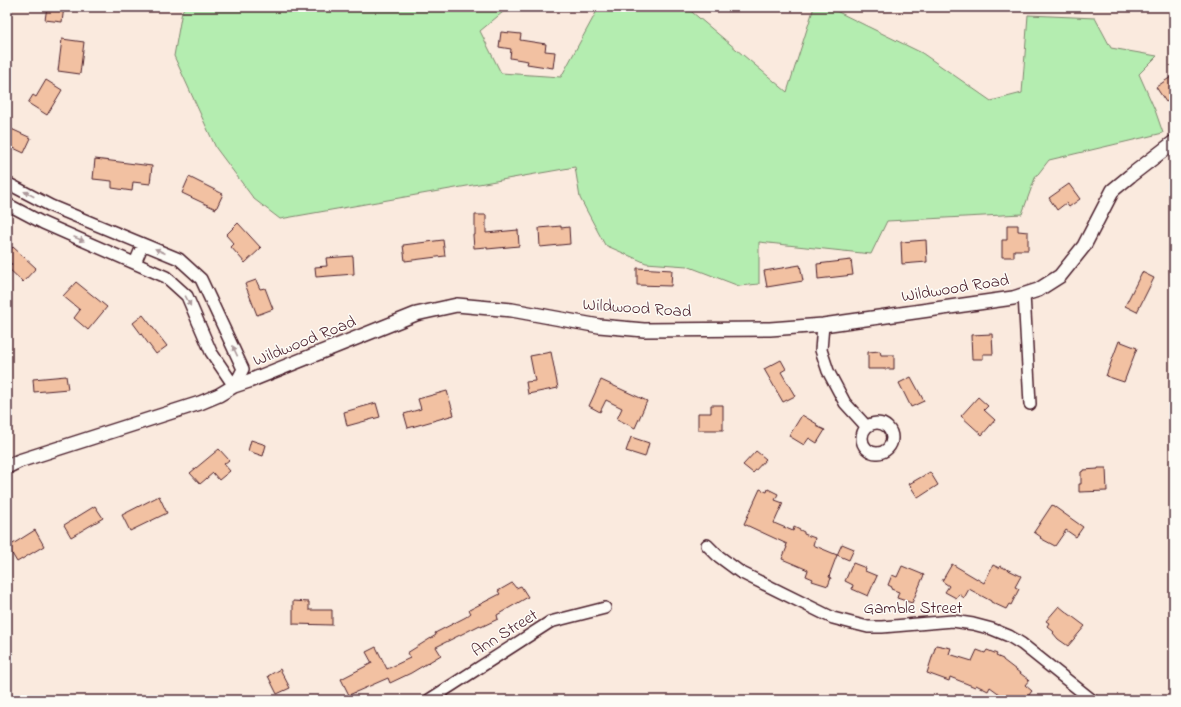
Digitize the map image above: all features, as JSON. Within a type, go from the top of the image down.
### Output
[{"type":"street","name":"Wildwood Road","points":[[7,467],[19,461],[200,403],[219,395],[234,386],[416,314],[457,305],[512,310],[599,326],[644,330],[770,329],[823,325],[1013,298],[1038,290],[1060,276],[1084,246],[1113,190],[1174,142]]},
{"type":"street","points":[[7,183],[51,206],[179,259],[201,279],[243,369],[234,386],[211,352],[187,296],[166,277],[43,224],[7,204]]},
{"type":"street","points":[[43,224],[51,206]]},
{"type":"street","points":[[134,263],[143,244]]},
{"type":"street","points":[[1024,294],[1030,404]]},
{"type":"street","points":[[823,325],[821,350],[828,371],[845,403],[866,426]]},
{"type":"street","name":"Gamble Street","points":[[707,545],[717,555],[740,572],[833,618],[868,627],[953,621],[973,624],[1003,633],[1022,644],[1092,700]]},
{"type":"street","name":"Ann Street","points":[[429,700],[550,622],[605,608]]},
{"type":"green space","points":[[185,7],[509,7],[480,31],[501,73],[561,77],[599,7],[686,7],[787,92],[814,7],[828,7],[922,53],[991,101],[1022,93],[1028,15],[1095,18],[1111,48],[1157,56],[1139,74],[1155,110],[1163,133],[1049,160],[1035,178],[1022,214],[887,221],[871,254],[759,242],[759,284],[739,286],[687,266],[646,263],[605,245],[580,198],[575,167],[280,219],[254,199],[216,148],[174,56],[182,11]]},
{"type":"building","points":[[47,7],[64,7],[62,22],[45,20]]},
{"type":"building","points":[[501,32],[521,34],[520,40],[546,44],[545,51],[555,52],[553,68],[527,64],[528,61],[510,58],[511,49],[499,47]]},
{"type":"building","points":[[62,39],[84,42],[80,74],[58,71]]},
{"type":"building","points":[[1174,75],[1174,97],[1166,102],[1156,87]]},
{"type":"building","points":[[46,80],[62,90],[47,115],[28,103],[33,95],[36,97]]},
{"type":"building","points":[[7,127],[31,138],[24,153],[7,145]]},
{"type":"building","points":[[95,159],[152,166],[150,184],[133,182],[132,191],[112,188],[112,181],[93,179]]},
{"type":"building","points":[[189,177],[223,194],[216,209],[182,193]]},
{"type":"building","points":[[1069,184],[1080,199],[1069,207],[1066,203],[1057,210],[1049,198]]},
{"type":"building","points":[[475,215],[486,215],[486,233],[518,230],[519,246],[487,249],[487,247],[474,248],[473,235],[475,235]]},
{"type":"building","points":[[238,223],[261,248],[245,263],[231,247],[234,244],[226,235]]},
{"type":"building","points":[[1007,225],[1018,225],[1018,231],[1028,232],[1028,250],[1014,250],[1014,257],[1002,257],[1002,240],[1007,240]]},
{"type":"building","points":[[561,226],[561,228],[569,227],[570,244],[540,247],[539,228]]},
{"type":"building","points":[[443,240],[445,256],[405,261],[403,245]]},
{"type":"building","points":[[926,240],[927,262],[902,264],[901,242]]},
{"type":"building","points":[[13,247],[36,268],[23,282],[8,268],[12,264],[7,260],[7,253]]},
{"type":"building","points":[[353,256],[354,274],[316,277],[315,267],[327,266],[326,258]]},
{"type":"building","points":[[851,260],[853,275],[818,279],[817,264]]},
{"type":"building","points":[[800,265],[803,281],[767,287],[764,271]]},
{"type":"building","points":[[637,268],[672,270],[671,286],[637,285]]},
{"type":"building","points":[[1142,272],[1154,278],[1137,312],[1125,306]]},
{"type":"building","points":[[256,280],[260,289],[265,288],[273,309],[257,315],[245,284]]},
{"type":"building","points":[[76,282],[107,307],[88,330],[74,318],[80,310],[63,296]]},
{"type":"building","points":[[143,315],[167,346],[156,354],[133,323]]},
{"type":"building","points":[[992,334],[993,354],[983,354],[983,359],[972,359],[971,335]]},
{"type":"building","points":[[1119,341],[1137,348],[1124,382],[1106,376]]},
{"type":"building","points":[[880,351],[881,355],[894,355],[894,369],[868,369],[868,352]]},
{"type":"building","points":[[551,352],[558,388],[528,394],[526,382],[535,381],[530,356]]},
{"type":"building","points":[[781,360],[786,369],[781,372],[795,396],[783,402],[764,369]]},
{"type":"building","points":[[66,376],[68,389],[34,392],[33,379]]},
{"type":"building","points":[[911,377],[924,401],[911,407],[899,383]]},
{"type":"building","points":[[601,380],[647,401],[635,428],[617,419],[622,408],[606,400],[600,412],[589,406]]},
{"type":"building","points":[[447,391],[454,415],[408,428],[404,414],[421,409],[418,399]]},
{"type":"building","points":[[978,397],[988,406],[984,410],[995,420],[982,435],[961,416]]},
{"type":"building","points":[[376,403],[380,417],[347,426],[344,412]]},
{"type":"building","points":[[711,405],[723,405],[723,430],[698,430],[698,413],[711,413]]},
{"type":"building","points":[[802,415],[817,424],[816,426],[825,430],[817,443],[809,438],[804,445],[789,436]]},
{"type":"building","points":[[631,437],[649,443],[645,457],[626,451]]},
{"type":"building","points":[[251,440],[266,445],[263,456],[248,451]]},
{"type":"building","points":[[219,449],[229,460],[224,464],[230,471],[219,480],[213,473],[200,484],[190,473]]},
{"type":"building","points":[[756,451],[766,459],[753,473],[743,465]]},
{"type":"building","points":[[1106,468],[1107,491],[1079,492],[1081,472],[1083,470]]},
{"type":"building","points":[[930,472],[938,485],[918,498],[909,484]]},
{"type":"building","points":[[760,489],[767,492],[768,489],[778,494],[775,500],[783,503],[774,523],[793,531],[794,527],[804,532],[804,534],[815,538],[813,545],[837,555],[829,577],[831,578],[828,586],[812,581],[813,579],[806,576],[808,570],[782,559],[787,544],[744,524]]},
{"type":"building","points":[[159,496],[167,513],[130,531],[122,515]]},
{"type":"building","points":[[1052,505],[1083,527],[1076,537],[1066,530],[1055,546],[1040,538],[1041,537],[1034,532]]},
{"type":"building","points":[[95,506],[103,518],[71,537],[64,525]]},
{"type":"building","points":[[35,530],[44,546],[17,562],[8,547]]},
{"type":"building","points":[[842,544],[854,549],[849,560],[837,555]]},
{"type":"building","points":[[853,563],[866,568],[865,571],[877,576],[868,596],[852,589],[853,585],[845,581]]},
{"type":"building","points":[[952,564],[984,583],[993,565],[999,568],[1000,566],[1021,576],[1015,587],[1019,589],[1011,605],[1009,604],[1006,609],[969,589],[964,598],[959,594],[956,598],[945,592],[949,586],[942,581]]},
{"type":"building","points":[[902,566],[924,575],[912,603],[897,598],[899,592],[891,589],[892,587],[888,585],[892,575],[897,577]]},
{"type":"building","points":[[512,583],[516,588],[521,586],[528,597],[497,615],[498,619],[481,627],[480,625],[436,647],[441,655],[411,673],[390,683],[388,678],[349,695],[341,679],[372,663],[366,652],[376,647],[387,669],[410,658],[407,653],[436,635],[435,633],[466,617],[471,613],[469,610],[500,594],[498,591]]},
{"type":"building","points":[[293,601],[309,602],[309,610],[332,610],[332,625],[293,624]]},
{"type":"building","points":[[1059,606],[1085,626],[1068,646],[1058,639],[1053,633],[1054,632],[1047,626],[1049,623],[1046,621]]},
{"type":"building","points":[[936,645],[951,648],[949,654],[972,661],[977,650],[985,653],[987,650],[997,654],[996,656],[1003,659],[1029,680],[1025,685],[1032,691],[1025,700],[1008,700],[990,687],[988,691],[976,685],[975,687],[950,677],[949,681],[927,673]]},
{"type":"building","points":[[280,669],[290,688],[277,694],[268,676]]}]
